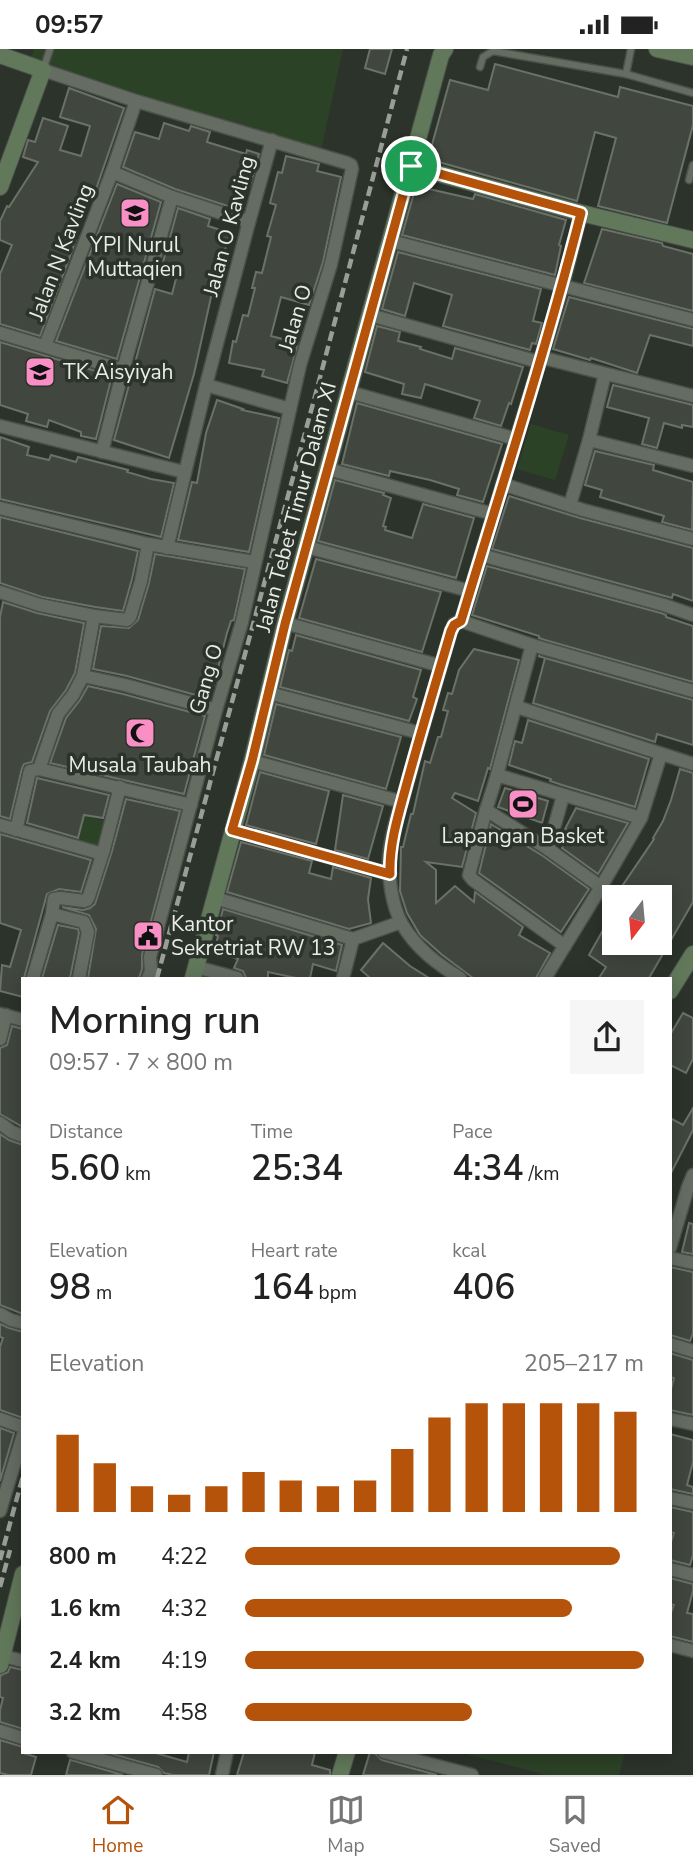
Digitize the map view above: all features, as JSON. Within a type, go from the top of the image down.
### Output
[{"type":"street","name":"Jalan Tebet Timur Dalam XI","points":[[194,972],[252,761],[285,624],[444,49]]},
{"type":"street","points":[[657,49],[693,57]]},
{"type":"street","points":[[0,55],[43,70],[0,187]]},
{"type":"street","name":"Jalan O Kavling","points":[[43,70],[136,101],[272,140],[206,385],[167,548]]},
{"type":"street","name":"Jalan N Kavling","points":[[45,346],[112,172],[136,101]]},
{"type":"street","name":"Jalan O","points":[[254,562],[300,365],[331,264],[352,169],[347,163],[272,140]]},
{"type":"street","points":[[411,166],[581,213],[693,240]]},
{"type":"street","name":"Jalan N Kavling","points":[[112,172],[172,197],[249,222]]},
{"type":"street","points":[[102,452],[172,197]]},
{"type":"street","points":[[458,977],[418,947],[401,922],[393,898],[390,857],[402,802],[451,631],[454,625],[461,621],[563,285],[581,213]]},
{"type":"street","points":[[391,241],[693,320]]},
{"type":"street","points":[[370,315],[540,360],[693,396]]},
{"type":"street","name":"Jalan N Kavling","points":[[0,333],[123,370]]},
{"type":"street","points":[[570,505],[605,374]]},
{"type":"street","points":[[206,385],[290,409]]},
{"type":"street","points":[[349,392],[516,439]]},
{"type":"street","points":[[0,426],[184,472]]},
{"type":"street","points":[[589,440],[693,466]]},
{"type":"street","points":[[328,470],[493,514]]},
{"type":"street","points":[[502,484],[693,539]]},
{"type":"street","points":[[0,508],[148,544],[254,562]]},
{"type":"street","points":[[0,596],[94,616],[129,619],[141,581],[148,544]]},
{"type":"street","points":[[307,547],[470,591]]},
{"type":"street","points":[[481,555],[664,604],[693,615]]},
{"type":"street","name":"Gang O","points":[[148,977],[150,957],[242,622],[254,562]]},
{"type":"street","points":[[16,830],[35,770],[58,714],[83,677],[94,616]]},
{"type":"street","points":[[461,621],[532,645],[693,691]]},
{"type":"street","points":[[285,624],[441,666]]},
{"type":"street","points":[[532,645],[517,707],[469,872],[470,877],[565,946]]},
{"type":"street","points":[[83,677],[216,709]]},
{"type":"street","points":[[269,693],[421,733]]},
{"type":"street","points":[[517,707],[693,764]]},
{"type":"street","points":[[546,977],[641,818],[661,754]]},
{"type":"street","points":[[252,761],[402,802]]},
{"type":"street","points":[[35,770],[191,805]]},
{"type":"street","points":[[497,775],[641,818]]},
{"type":"street","points":[[33,977],[54,899],[87,900],[120,787]]},
{"type":"street","points":[[548,849],[563,796]]},
{"type":"street","points":[[486,810],[601,887]]},
{"type":"street","points":[[0,825],[103,852]]},
{"type":"street","points":[[232,830],[390,874]]},
{"type":"street","points":[[215,898],[353,939],[401,922]]},
{"type":"street","points":[[52,914],[84,922],[87,927],[79,977]]},
{"type":"street","points":[[343,977],[353,939]]},
{"type":"street","points":[[672,988],[693,954]]},
{"type":"street","points":[[194,972],[230,977]]},
{"type":"street","points":[[0,1039],[3,1014],[21,1017]]},
{"type":"street","points":[[0,1123],[21,1135]]},
{"type":"street","points":[[672,1241],[693,1175]]},
{"type":"street","points":[[672,1258],[693,1263]]},
{"type":"street","points":[[0,1314],[21,1322]]},
{"type":"street","points":[[672,1345],[693,1350]]},
{"type":"street","points":[[0,1419],[21,1426]]},
{"type":"street","points":[[672,1419],[693,1424]]},
{"type":"street","points":[[0,1511],[21,1441]]},
{"type":"street","points":[[672,1498],[693,1503]]},
{"type":"street","points":[[672,1570],[693,1575]]},
{"type":"street","points":[[21,1587],[1,1661],[21,1661]]},
{"type":"street","points":[[672,1646],[693,1651]]},
{"type":"street","points":[[0,1731],[21,1737]]},
{"type":"street","points":[[80,1754],[156,1775]]},
{"type":"street","points":[[222,1775],[227,1754]]},
{"type":"street","points":[[340,1775],[346,1754]]},
{"type":"street","points":[[392,1754],[471,1775]]},
{"type":"lane","points":[[43,70],[50,49]]},
{"type":"lane","points":[[542,59],[544,49]]},
{"type":"lane","points":[[626,75],[631,49]]},
{"type":"lane","points":[[480,67],[483,57],[493,51],[626,75],[693,93]]},
{"type":"lane","points":[[689,180],[693,165]]},
{"type":"green space","points":[[34,49],[343,49],[321,151],[30,61]]},
{"type":"green space","points":[[531,424],[569,435],[555,480],[517,469]]},
{"type":"green space","points":[[84,816],[109,822],[102,852],[77,846]]},
{"type":"green space","points":[[466,1754],[624,1754],[619,1775],[546,1775]]},
{"type":"building","points":[[370,49],[392,49],[385,74],[365,68]]},
{"type":"building","points":[[495,64],[618,97],[620,87],[693,106],[693,125],[667,223],[598,206],[616,138],[595,132],[577,201],[428,159],[450,80],[488,90]]},
{"type":"building","points":[[69,88],[124,108],[95,192],[90,191],[63,233],[76,240],[40,336],[0,324],[0,274],[12,245],[0,240],[0,221],[7,206],[9,207],[38,162],[23,157],[28,140],[35,142],[43,118],[68,126],[60,150],[81,156],[90,126],[60,117]]},
{"type":"building","points":[[164,123],[189,131],[191,126],[210,132],[207,142],[246,154],[247,150],[259,154],[240,210],[175,189],[123,167],[135,132],[159,139]]},
{"type":"building","points":[[286,156],[319,164],[317,171],[341,177],[323,262],[309,305],[281,297],[271,336],[298,343],[287,383],[262,376],[264,370],[229,363],[233,341],[236,342],[243,315],[248,316],[256,272],[262,273],[271,237],[267,236],[276,205],[270,203],[278,172],[282,173]]},
{"type":"building","points":[[117,184],[161,202],[117,359],[56,341]]},
{"type":"building","points":[[416,186],[473,199],[475,194],[566,220],[555,275],[402,235]]},
{"type":"building","points":[[178,208],[210,219],[208,226],[230,233],[222,260],[225,261],[218,280],[215,279],[194,374],[169,458],[114,440],[155,289],[172,294],[178,271],[162,266]]},
{"type":"building","points":[[602,229],[662,243],[663,246],[693,254],[693,311],[584,283]]},
{"type":"building","points":[[398,252],[541,289],[533,321],[542,323],[536,344],[532,343],[530,350],[443,326],[452,295],[414,283],[405,316],[382,309]]},
{"type":"building","points":[[569,297],[693,329],[693,346],[650,335],[637,373],[553,349]]},
{"type":"building","points":[[377,326],[400,332],[398,341],[452,359],[455,348],[523,367],[501,426],[474,418],[480,401],[425,384],[421,398],[402,394],[404,384],[365,372]]},
{"type":"building","points":[[0,342],[112,376],[96,439],[81,436],[81,432],[49,420],[47,427],[26,421],[28,414],[0,405]]},
{"type":"building","points":[[613,385],[693,405],[693,427],[682,425],[682,428],[664,423],[657,448],[642,444],[649,418],[607,407]]},
{"type":"building","points":[[217,400],[242,410],[279,418],[249,552],[178,540],[192,482],[197,483],[206,433]]},
{"type":"building","points":[[357,403],[502,444],[483,502],[457,495],[459,489],[430,480],[390,471],[389,476],[342,464]]},
{"type":"building","points":[[0,437],[29,447],[27,455],[49,460],[51,455],[76,462],[78,457],[151,479],[174,483],[161,537],[0,499]]},
{"type":"building","points":[[595,451],[654,465],[653,470],[693,482],[692,530],[662,522],[664,516],[600,497],[602,490],[585,485]]},
{"type":"building","points":[[335,480],[384,493],[383,495],[391,498],[383,526],[386,527],[385,530],[412,538],[423,504],[474,518],[456,578],[318,541]]},
{"type":"building","points":[[509,496],[693,548],[693,601],[673,594],[672,598],[492,549]]},
{"type":"building","points":[[0,517],[138,551],[123,611],[42,597],[0,583]]},
{"type":"building","points":[[155,554],[245,569],[234,620],[231,621],[227,633],[210,699],[93,669],[101,626],[129,628],[138,620]]},
{"type":"building","points":[[316,559],[441,592],[422,652],[299,618]]},
{"type":"building","points":[[487,566],[661,613],[693,626],[693,682],[545,640],[472,615]]},
{"type":"building","points":[[3,602],[37,613],[84,623],[75,673],[50,711],[32,762],[24,764],[22,768],[10,819],[0,816],[0,617]]},
{"type":"building","points":[[296,635],[421,670],[413,697],[417,699],[409,721],[280,687],[289,650],[292,651]]},
{"type":"building","points":[[474,649],[519,660],[490,769],[488,768],[478,801],[455,793],[452,798],[476,813],[462,867],[426,862],[436,870],[436,903],[455,886],[474,902],[475,892],[523,927],[519,935],[550,953],[537,977],[472,977],[420,935],[407,913],[400,891],[401,847],[413,814],[425,761],[430,763],[438,737],[441,737],[448,711],[443,710],[448,693],[452,694],[459,670]]},
{"type":"building","points":[[538,656],[693,700],[693,745],[657,734],[655,742],[533,703],[545,658]]},
{"type":"building","points":[[88,686],[205,716],[184,794],[50,763],[66,718]]},
{"type":"building","points":[[276,704],[401,737],[386,789],[264,755]]},
{"type":"building","points":[[528,720],[649,759],[635,807],[550,781],[551,779],[509,765],[515,741],[522,743]]},
{"type":"building","points":[[680,769],[693,773],[693,902],[672,938],[672,885],[623,885],[663,821]]},
{"type":"building","points":[[260,772],[329,791],[316,844],[246,825]]},
{"type":"building","points":[[37,778],[109,795],[103,818],[84,815],[78,838],[27,823]]},
{"type":"building","name":"Lapangan Basket","points":[[505,788],[548,801],[542,823],[498,807]]},
{"type":"building","points":[[343,795],[383,806],[368,859],[335,850]]},
{"type":"building","points":[[126,799],[180,811],[142,955],[139,977],[88,977],[96,929],[89,915],[62,907],[83,910],[95,904]]},
{"type":"building","points":[[576,808],[628,823],[598,874],[562,848],[571,832],[565,829]]},
{"type":"building","points":[[491,824],[589,889],[561,932],[479,873]]},
{"type":"building","points":[[0,834],[91,860],[81,892],[59,889],[47,894],[24,977],[21,977],[21,996],[0,991],[2,965],[10,967],[21,930],[0,923]]},
{"type":"building","points":[[241,842],[312,861],[309,873],[331,879],[333,867],[371,878],[368,899],[371,923],[349,929],[227,892]]},
{"type":"building","points":[[223,909],[342,945],[336,971],[313,964],[310,977],[291,977],[268,972],[268,977],[246,977],[243,971],[234,968],[238,959],[214,952],[218,936],[216,935]]},
{"type":"building","points":[[58,925],[78,929],[70,977],[42,977]]},
{"type":"building","points":[[602,932],[602,955],[662,955],[650,977],[600,977],[606,967],[589,955]]},
{"type":"building","points":[[383,943],[427,977],[369,977],[361,970]]},
{"type":"building","points":[[683,1013],[693,1018],[693,1059],[686,1073],[672,1066],[672,1032]]},
{"type":"building","points":[[12,1026],[21,1028],[21,1126],[0,1114],[0,1048],[7,1045]]},
{"type":"building","points":[[693,1108],[693,1130],[672,1171],[672,1119],[683,1125]]},
{"type":"building","points":[[0,1134],[21,1144],[21,1313],[0,1305]]},
{"type":"building","points":[[689,1223],[693,1224],[693,1254],[682,1252]]},
{"type":"building","points":[[672,1267],[693,1272],[693,1333],[690,1341],[672,1336]]},
{"type":"building","points":[[0,1324],[21,1331],[21,1417],[0,1410],[0,1347],[3,1338],[0,1337]]},
{"type":"building","points":[[672,1354],[693,1360],[693,1415],[672,1410]]},
{"type":"building","points":[[0,1428],[14,1433],[0,1481]]},
{"type":"building","points":[[672,1435],[693,1440],[693,1462],[687,1485],[693,1487],[693,1494],[672,1489]]},
{"type":"building","points":[[672,1507],[693,1512],[693,1555],[690,1565],[672,1560]]},
{"type":"building","points":[[672,1579],[693,1584],[687,1613],[693,1614],[693,1642],[672,1637]]},
{"type":"building","points":[[10,1667],[21,1670],[21,1728],[0,1722],[3,1698],[0,1697],[0,1678]]},
{"type":"building","points":[[0,1740],[21,1746],[21,1754],[36,1757],[31,1775],[0,1773]]},
{"type":"building","points":[[112,1754],[159,1754],[187,1762],[189,1754],[214,1754],[209,1775],[173,1775],[164,1773],[158,1767]]},
{"type":"building","points":[[243,1754],[315,1754],[312,1765],[330,1770],[330,1775],[237,1775]]},
{"type":"building","points":[[369,1754],[376,1754],[382,1760],[437,1775],[363,1775]]},
{"type":"building","points":[[71,1760],[123,1775],[66,1775]]},
{"type":"railway","points":[[157,977],[407,49]]},
{"type":"railway","points":[[0,1560],[21,1483]]},
{"type":"railway","points":[[0,1587],[10,1550]]},
{"type":"place","name":"YPI Nurul Muttaqien","points":[[135,213]]},
{"type":"place","name":"TK Aisyiyah","points":[[40,372]]},
{"type":"place","name":"Musala Taubah","points":[[140,733]]},
{"type":"place","name":"Lapangan Basket","points":[[523,804]]},
{"type":"place","name":"Kantor Sekretriat RW 13","points":[[148,936]]},
{"type":"route","points":[[411,166],[581,213],[563,285],[461,621],[454,625],[451,631],[421,733],[395,828],[390,874],[232,830],[252,761],[285,624],[411,166]]}]
